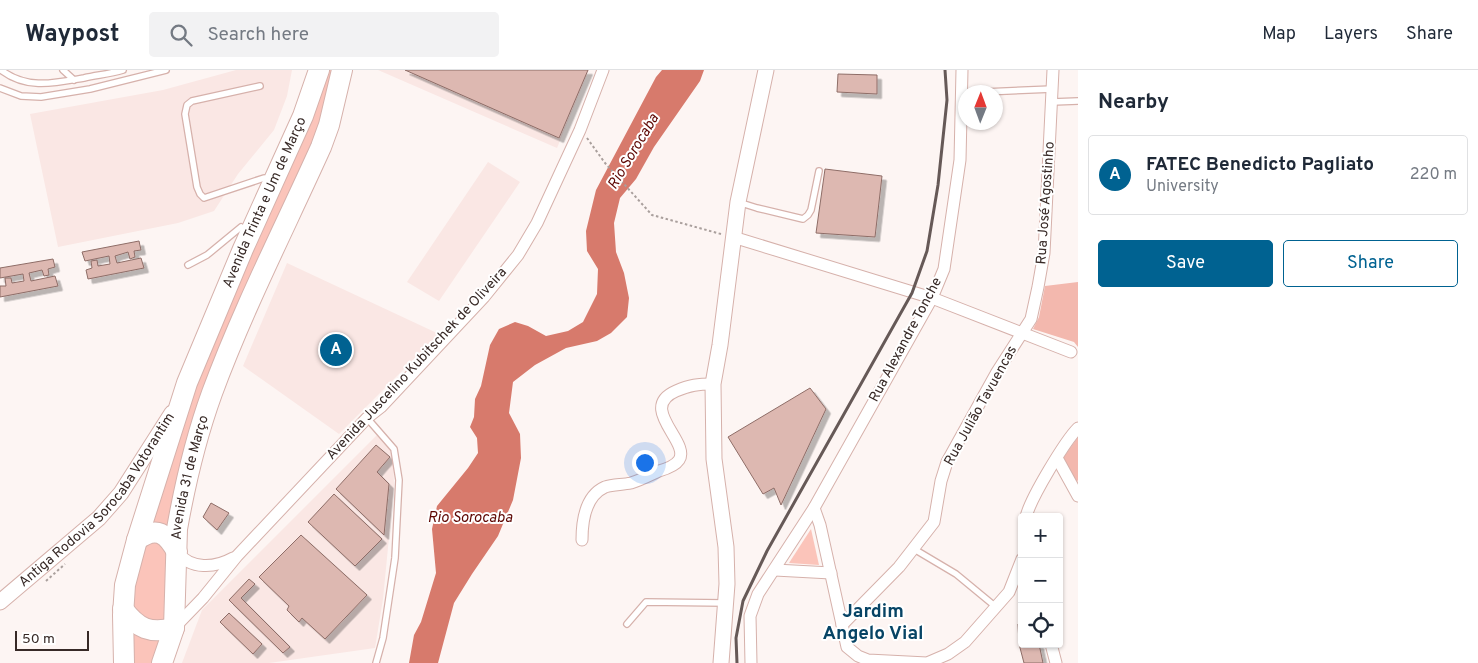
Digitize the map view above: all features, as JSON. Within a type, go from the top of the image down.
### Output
[{"type":"highway","name":"Avenida Trinta e Um de Março","points":[[250,300],[321,147],[331,117],[342,70]]},
{"type":"highway","name":"Avenida Trinta e Um de Março","points":[[208,334],[243,249],[303,116],[318,75]]},
{"type":"highway","points":[[198,358],[200,324],[209,295],[264,178],[318,75]]},
{"type":"highway","name":"Avenida 31 de Março","points":[[162,663],[174,628],[179,517],[211,396],[250,300]]},
{"type":"highway","name":"Avenida 31 de Março","points":[[124,663],[123,609],[125,585],[137,540],[185,390],[208,334]]},
{"type":"highway","points":[[137,540],[148,533],[159,532],[168,538],[177,552]]},
{"type":"highway","points":[[123,609],[135,622],[150,631],[163,631],[174,628]]},
{"type":"main road","points":[[721,663],[727,584],[726,548],[714,460],[713,384],[720,345],[738,202],[766,70]]},
{"type":"main road","name":"Antiga Rodovia Sorocaba Votorantim","points":[[0,602],[82,534],[121,494],[153,445],[185,390]]},
{"type":"street","name":"Avenida Juscelino Kubitschek de Oliveira","points":[[174,628],[203,598],[237,556],[484,297],[518,255],[537,223],[580,130],[603,70]]},
{"type":"street","name":"Rua Alexandre Tonche","points":[[962,70],[963,85]]},
{"type":"street","name":"Rua José Agostinho","points":[[1023,332],[1031,318],[1044,253],[1053,70]]},
{"type":"street","name":"Rua Alexandre Tonche","points":[[751,663],[750,616],[758,594],[814,508],[932,298],[944,269],[959,169],[961,130]]},
{"type":"street","points":[[733,237],[932,298],[1071,352]]},
{"type":"street","name":"Rua Julião Tavuencas","points":[[842,625],[914,549],[934,522],[947,462],[997,372],[1023,332]]},
{"type":"street","points":[[582,540],[586,509],[594,493],[606,486],[632,482],[679,461],[681,456],[678,446],[664,418],[662,404],[666,396],[692,384],[713,384]]},
{"type":"street","points":[[1028,513],[1056,458],[1078,428]]},
{"type":"street","points":[[1056,458],[1078,496]]},
{"type":"street","points":[[814,508],[820,525],[847,647],[868,660],[927,663],[948,654],[965,642],[1009,592],[1018,569]]},
{"type":"street","name":"Avenida Juscelino Kubitschek de Oliveira","points":[[177,552],[182,559],[197,565],[206,566],[219,565],[237,556]]},
{"type":"street","points":[[775,570],[831,573]]},
{"type":"street","points":[[1051,648],[1056,663]]},
{"type":"lane","points":[[1,70],[9,76],[24,82],[43,85],[122,70]]},
{"type":"lane","points":[[62,70],[74,80]]},
{"type":"lane","points":[[0,88],[21,96],[41,97],[90,89],[166,70]]},
{"type":"lane","points":[[260,86],[192,101],[187,105],[185,114],[200,194],[204,198],[264,178]]},
{"type":"lane","points":[[1003,91],[1053,89]]},
{"type":"lane","points":[[1052,102],[1078,101]]},
{"type":"lane","points":[[738,202],[804,219],[811,210],[819,171]]},
{"type":"lane","points":[[188,265],[207,255],[241,227]]},
{"type":"lane","points":[[367,418],[394,449],[400,480],[394,558],[383,638],[376,663]]},
{"type":"lane","points":[[914,549],[956,574],[996,607]]},
{"type":"lane","points":[[627,624],[646,602],[725,603]]},
{"type":"path","points":[[580,130],[605,163],[652,215],[733,237]]},
{"type":"shaded area","points":[[236,70],[292,70],[287,96],[274,130],[238,174],[214,211],[178,223],[58,247],[30,114],[163,90]]},
{"type":"shaded area","points":[[324,70],[338,70],[323,124],[245,295],[172,533],[152,526],[188,398]]},
{"type":"shaded area","points":[[378,70],[589,70],[557,148]]},
{"type":"shaded area","points":[[488,162],[520,182],[439,301],[407,282]]},
{"type":"shaded area","points":[[287,263],[439,334],[339,434],[243,366]]},
{"type":"shaded area","points":[[1078,282],[1078,347],[1074,342],[1033,329],[1039,317],[1045,286]]},
{"type":"shaded area","points":[[377,435],[393,450],[394,486],[383,599],[375,648],[269,663],[182,663],[202,610]]},
{"type":"shaded area","points":[[1078,437],[1078,480],[1077,482],[1063,458]]},
{"type":"shaded area","points":[[811,529],[819,565],[789,563]]},
{"type":"shaded area","points":[[149,538],[168,549],[167,615],[164,620],[146,622],[132,605],[139,560]]},
{"type":"shaded area","points":[[130,627],[165,634],[155,663],[132,663]]},
{"type":"water","name":"Rio Sorocaba","points":[[662,70],[704,70],[700,81],[654,147],[636,179],[620,198],[614,223],[616,252],[624,273],[629,298],[627,317],[611,333],[597,341],[566,348],[535,365],[513,382],[509,413],[520,434],[521,458],[513,500],[498,536],[454,603],[438,663],[409,663],[414,635],[421,622],[436,573],[432,529],[437,506],[478,453],[477,438],[470,427],[474,417],[475,399],[481,386],[490,345],[499,329],[515,322],[528,326],[546,336],[568,331],[583,322],[597,294],[598,269],[587,251],[586,231],[596,190],[656,77]]},
{"type":"building","points":[[405,70],[588,70],[559,138]]},
{"type":"building","points":[[838,74],[877,75],[877,94],[837,92]]},
{"type":"building","points":[[825,169],[882,176],[875,237],[816,233]]},
{"type":"building","points":[[139,241],[141,250],[134,251],[135,257],[130,259],[128,252],[115,256],[117,263],[141,258],[144,268],[88,279],[86,270],[92,268],[91,261],[97,260],[98,266],[110,264],[109,256],[85,261],[82,252]]},
{"type":"building","points":[[53,259],[55,267],[48,269],[49,275],[44,276],[42,270],[29,273],[31,281],[55,276],[58,286],[0,297],[0,286],[6,286],[5,278],[11,278],[12,283],[24,281],[23,274],[0,278],[0,268]]},
{"type":"building","points":[[810,388],[826,409],[781,505],[774,488],[763,494],[728,437]]},
{"type":"building","points":[[376,445],[390,457],[377,472],[389,484],[384,535],[336,489]]},
{"type":"building","points":[[334,494],[382,539],[355,566],[308,522]]},
{"type":"building","points":[[211,503],[229,513],[217,530],[203,517]]},
{"type":"building","points":[[301,535],[367,595],[325,639],[302,618],[299,622],[287,610],[289,606],[259,577]]},
{"type":"building","points":[[249,579],[255,584],[241,598],[290,647],[283,653],[229,600]]},
{"type":"building","points":[[229,613],[262,644],[253,654],[220,622]]},
{"type":"building","points":[[1020,648],[1040,648],[1043,663],[1024,663]]},
{"type":"railway","points":[[737,663],[736,638],[743,601],[767,551],[912,293],[927,251],[938,185],[947,100],[945,70]]},
{"type":"place","name":"FATEC Benedicto Pagliato","points":[[336,350]]},
{"type":"district","name":"Jardim Angelo Vial","points":[[873,623]]}]
